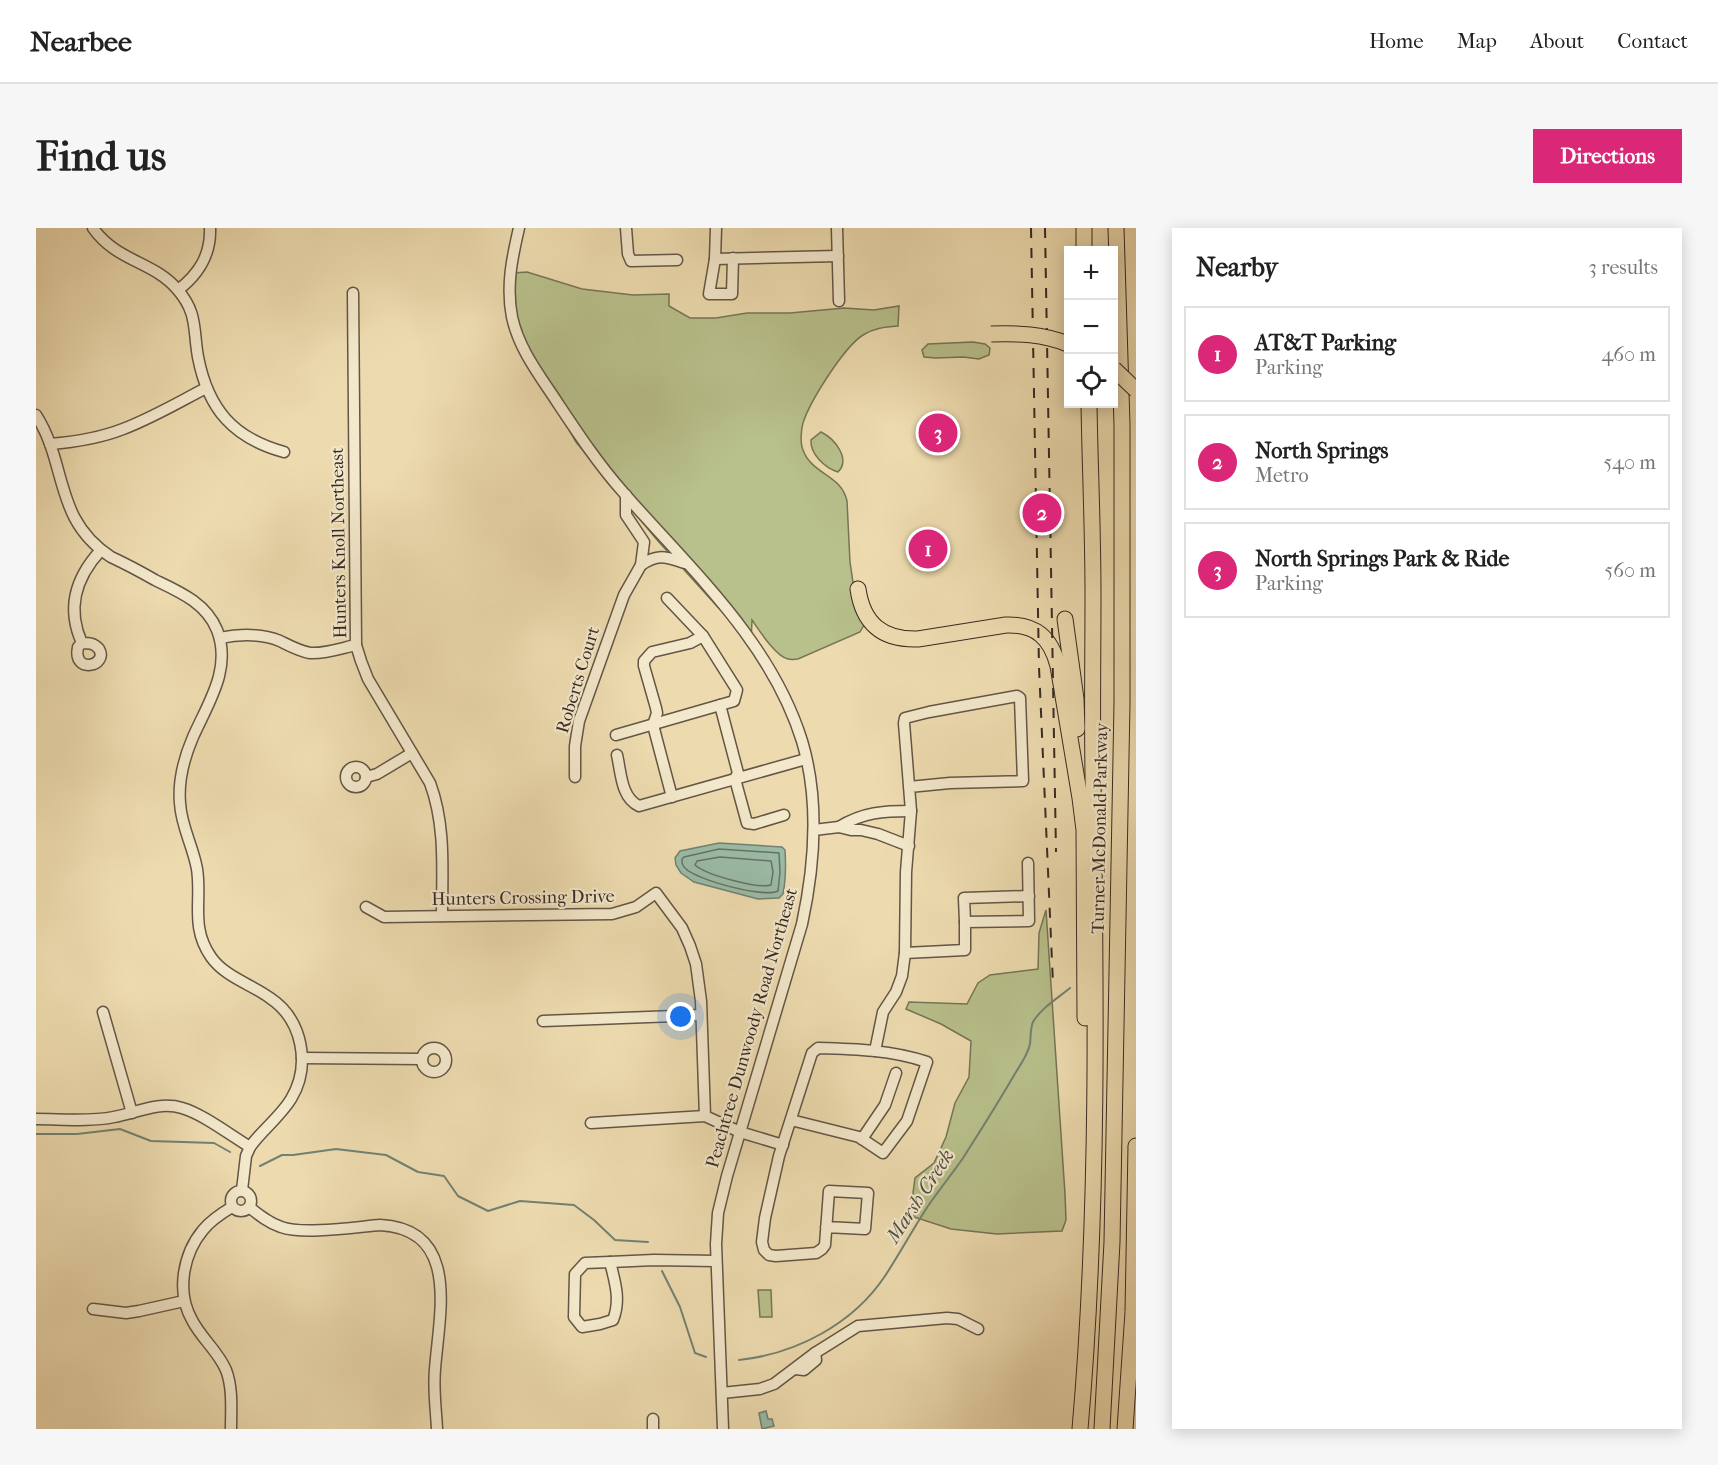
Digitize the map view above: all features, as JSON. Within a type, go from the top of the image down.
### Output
[{"type":"highway","points":[[1084,228],[1084,246]]},
{"type":"highway","name":"Turner McDonald Parkway","points":[[1102,1429],[1112,1242],[1122,703],[1122,436],[1116,228]]},
{"type":"highway","points":[[991,334],[1042,336],[1064,343]]},
{"type":"highway","points":[[1118,374],[1136,390]]},
{"type":"highway","points":[[1080,1429],[1090,1271],[1095,919],[1089,408]]},
{"type":"highway","points":[[858,589],[859,599],[868,618],[875,627],[893,637],[918,639],[1016,624],[1035,631],[1051,645],[1058,666],[1084,830],[1084,1000],[1088,1121],[1093,1141]]},
{"type":"highway","points":[[1065,619],[1076,699],[1080,798]]},
{"type":"highway","points":[[1125,1429],[1133,1312],[1136,1146]]},
{"type":"street","points":[[93,228],[107,245],[161,275],[178,290],[188,304],[194,319],[198,358],[206,388],[218,410],[237,430],[258,443],[284,452]]},
{"type":"street","points":[[178,290],[191,280],[201,267],[211,238],[210,228]]},
{"type":"street","name":"Peachtree Dunwoody Road Northeast","points":[[519,228],[511,262],[509,291],[517,334],[532,364],[582,441],[756,646],[783,693],[796,725],[810,778],[814,830],[810,888],[802,924],[740,1131],[718,1214],[716,1261],[723,1429]]},
{"type":"street","points":[[626,228],[628,254],[631,261],[677,260]]},
{"type":"street","points":[[716,228],[715,259],[709,294],[732,294],[733,258]]},
{"type":"street","points":[[837,228],[839,301]]},
{"type":"street","points":[[715,259],[838,256]]},
{"type":"street","name":"Hunters Knoll Northeast","points":[[352,293],[356,645],[369,679],[430,783],[440,814],[442,916]]},
{"type":"street","points":[[50,444],[86,440],[120,430],[206,388]]},
{"type":"street","points":[[36,415],[50,444],[67,503],[75,520],[87,536],[101,550],[194,601],[210,618],[220,638],[223,657],[220,676],[184,761],[180,786],[182,819],[197,871],[198,927],[206,948],[218,965],[270,998],[286,1012],[298,1033],[302,1058],[299,1080],[291,1099],[250,1147],[246,1156],[242,1190]]},
{"type":"street","name":"Peachtree Dunwoody Road Northeast","points":[[626,495],[626,515],[644,542],[642,566]]},
{"type":"street","points":[[82,643],[75,629],[76,590],[85,570],[101,550]]},
{"type":"street","points":[[642,566],[656,557],[663,556],[687,564]]},
{"type":"street","name":"Roberts Court","points":[[575,777],[575,746],[579,721],[624,595],[642,566]]},
{"type":"street","points":[[616,735],[734,701],[737,690],[704,636],[667,598]]},
{"type":"street","points":[[220,638],[240,635],[260,636],[313,653],[356,645]]},
{"type":"street","points":[[672,796],[653,725],[657,708],[644,661],[652,652],[690,643],[704,636]]},
{"type":"street","points":[[874,1051],[883,1012],[896,992],[902,976],[905,952],[906,872],[911,811],[909,787],[904,718],[928,711],[1017,696],[1020,698],[1023,782],[950,783],[909,787]]},
{"type":"street","points":[[720,705],[738,773],[735,779],[747,823],[754,824],[784,815]]},
{"type":"street","points":[[366,777],[377,774],[412,753]]},
{"type":"street","points":[[617,755],[626,794],[633,803],[639,806],[806,759]]},
{"type":"street","points":[[814,830],[839,827],[859,816],[879,812],[911,811]]},
{"type":"street","points":[[878,834],[879,812]]},
{"type":"street","points":[[859,816],[861,830]]},
{"type":"street","points":[[839,827],[878,834],[909,846]]},
{"type":"street","points":[[965,922],[1029,921],[1028,863]]},
{"type":"street","name":"Hunters Crossing Drive","points":[[366,907],[384,917],[612,914],[636,907],[656,893],[677,921],[696,964],[701,1015],[705,1116]]},
{"type":"street","points":[[905,952],[965,950],[964,898],[1029,896]]},
{"type":"street","points":[[104,1012],[132,1113]]},
{"type":"street","points":[[543,1021],[701,1015]]},
{"type":"street","points":[[791,1120],[859,1137],[883,1153],[907,1121],[927,1062],[904,1055],[874,1051],[818,1048],[812,1053],[783,1144],[765,1218],[762,1242],[764,1250],[769,1255],[776,1256],[816,1254],[825,1245],[826,1227],[829,1191],[868,1193],[865,1230],[826,1227]]},
{"type":"street","points":[[302,1058],[422,1059]]},
{"type":"street","points":[[862,1139],[885,1105],[896,1073]]},
{"type":"street","points":[[36,1119],[113,1118],[162,1106],[182,1108],[195,1113],[250,1147]]},
{"type":"street","points":[[591,1123],[705,1116],[740,1131],[783,1144]]},
{"type":"street","points":[[242,1190],[247,1192],[251,1197],[249,1207],[240,1211],[232,1207],[230,1201],[232,1194],[242,1190]]},
{"type":"street","points":[[231,1429],[231,1391],[226,1370],[192,1322],[184,1301],[183,1288],[184,1274],[191,1249],[203,1230],[220,1214],[232,1207]]},
{"type":"street","points":[[249,1207],[273,1224],[290,1230],[391,1225],[412,1233],[423,1241],[437,1263],[440,1277],[441,1308],[435,1371],[437,1429]]},
{"type":"street","points":[[610,1262],[618,1308],[613,1320],[582,1327],[574,1317],[575,1274],[585,1263],[654,1260],[716,1261]]},
{"type":"street","points":[[93,1309],[132,1312],[184,1301]]},
{"type":"street","points":[[722,1393],[760,1389],[774,1384],[815,1353],[858,1326],[947,1318],[958,1319],[978,1329]]},
{"type":"green space","points":[[527,272],[582,289],[633,295],[669,294],[669,306],[690,318],[844,308],[874,310],[899,306],[898,326],[880,328],[863,335],[838,362],[807,413],[802,429],[802,447],[807,458],[839,485],[847,501],[850,562],[855,596],[864,625],[860,632],[798,659],[789,659],[773,648],[752,620],[751,644],[658,541],[576,442],[514,333],[513,273]]},
{"type":"green space","points":[[973,342],[985,344],[990,348],[989,355],[979,359],[936,358],[924,357],[922,350],[928,344]]},
{"type":"green space","points":[[821,432],[840,450],[843,461],[838,472],[823,464],[813,450],[811,440]]},
{"type":"green space","points":[[1046,910],[1065,1194],[1066,1220],[1062,1231],[997,1234],[951,1229],[914,1217],[915,1178],[934,1163],[946,1137],[955,1103],[969,1077],[971,1041],[941,1024],[906,1009],[909,1002],[967,1004],[978,983],[990,975],[1038,969],[1039,933]]},
{"type":"green space","points":[[758,1290],[771,1290],[772,1317],[760,1317]]},
{"type":"water","points":[[719,843],[782,847],[785,850],[786,861],[783,894],[779,898],[758,899],[694,882],[681,873],[675,858],[680,851]]},
{"type":"water","points":[[766,1411],[768,1419],[772,1419],[774,1426],[762,1429],[759,1413]]},
{"type":"waterway","name":"Marsh Creek","points":[[739,1360],[781,1351],[821,1334],[857,1309],[872,1293],[928,1206],[963,1158],[1022,1062],[1029,1048],[1031,1027],[1036,1017],[1070,988]]},
{"type":"waterway","name":"Marsh Creek","points":[[36,1134],[77,1134],[120,1129],[151,1141],[214,1143],[230,1152]]},
{"type":"waterway","name":"Marsh Creek","points":[[260,1166],[282,1155],[336,1149],[386,1155],[418,1172],[444,1176],[458,1196],[488,1211],[520,1201],[574,1205],[615,1240],[648,1242]]},
{"type":"waterway","name":"Marsh Creek","points":[[662,1271],[680,1307],[695,1353],[706,1357]]},
{"type":"railway","points":[[1031,228],[1039,667],[1053,984]]},
{"type":"railway","points":[[1045,228],[1056,852]]},
{"type":"place","name":"North Springs Park & Ride","points":[[938,433]]},
{"type":"place","name":"North Springs","points":[[1042,513]]},
{"type":"place","name":"AT&T Parking","points":[[928,549]]}]
